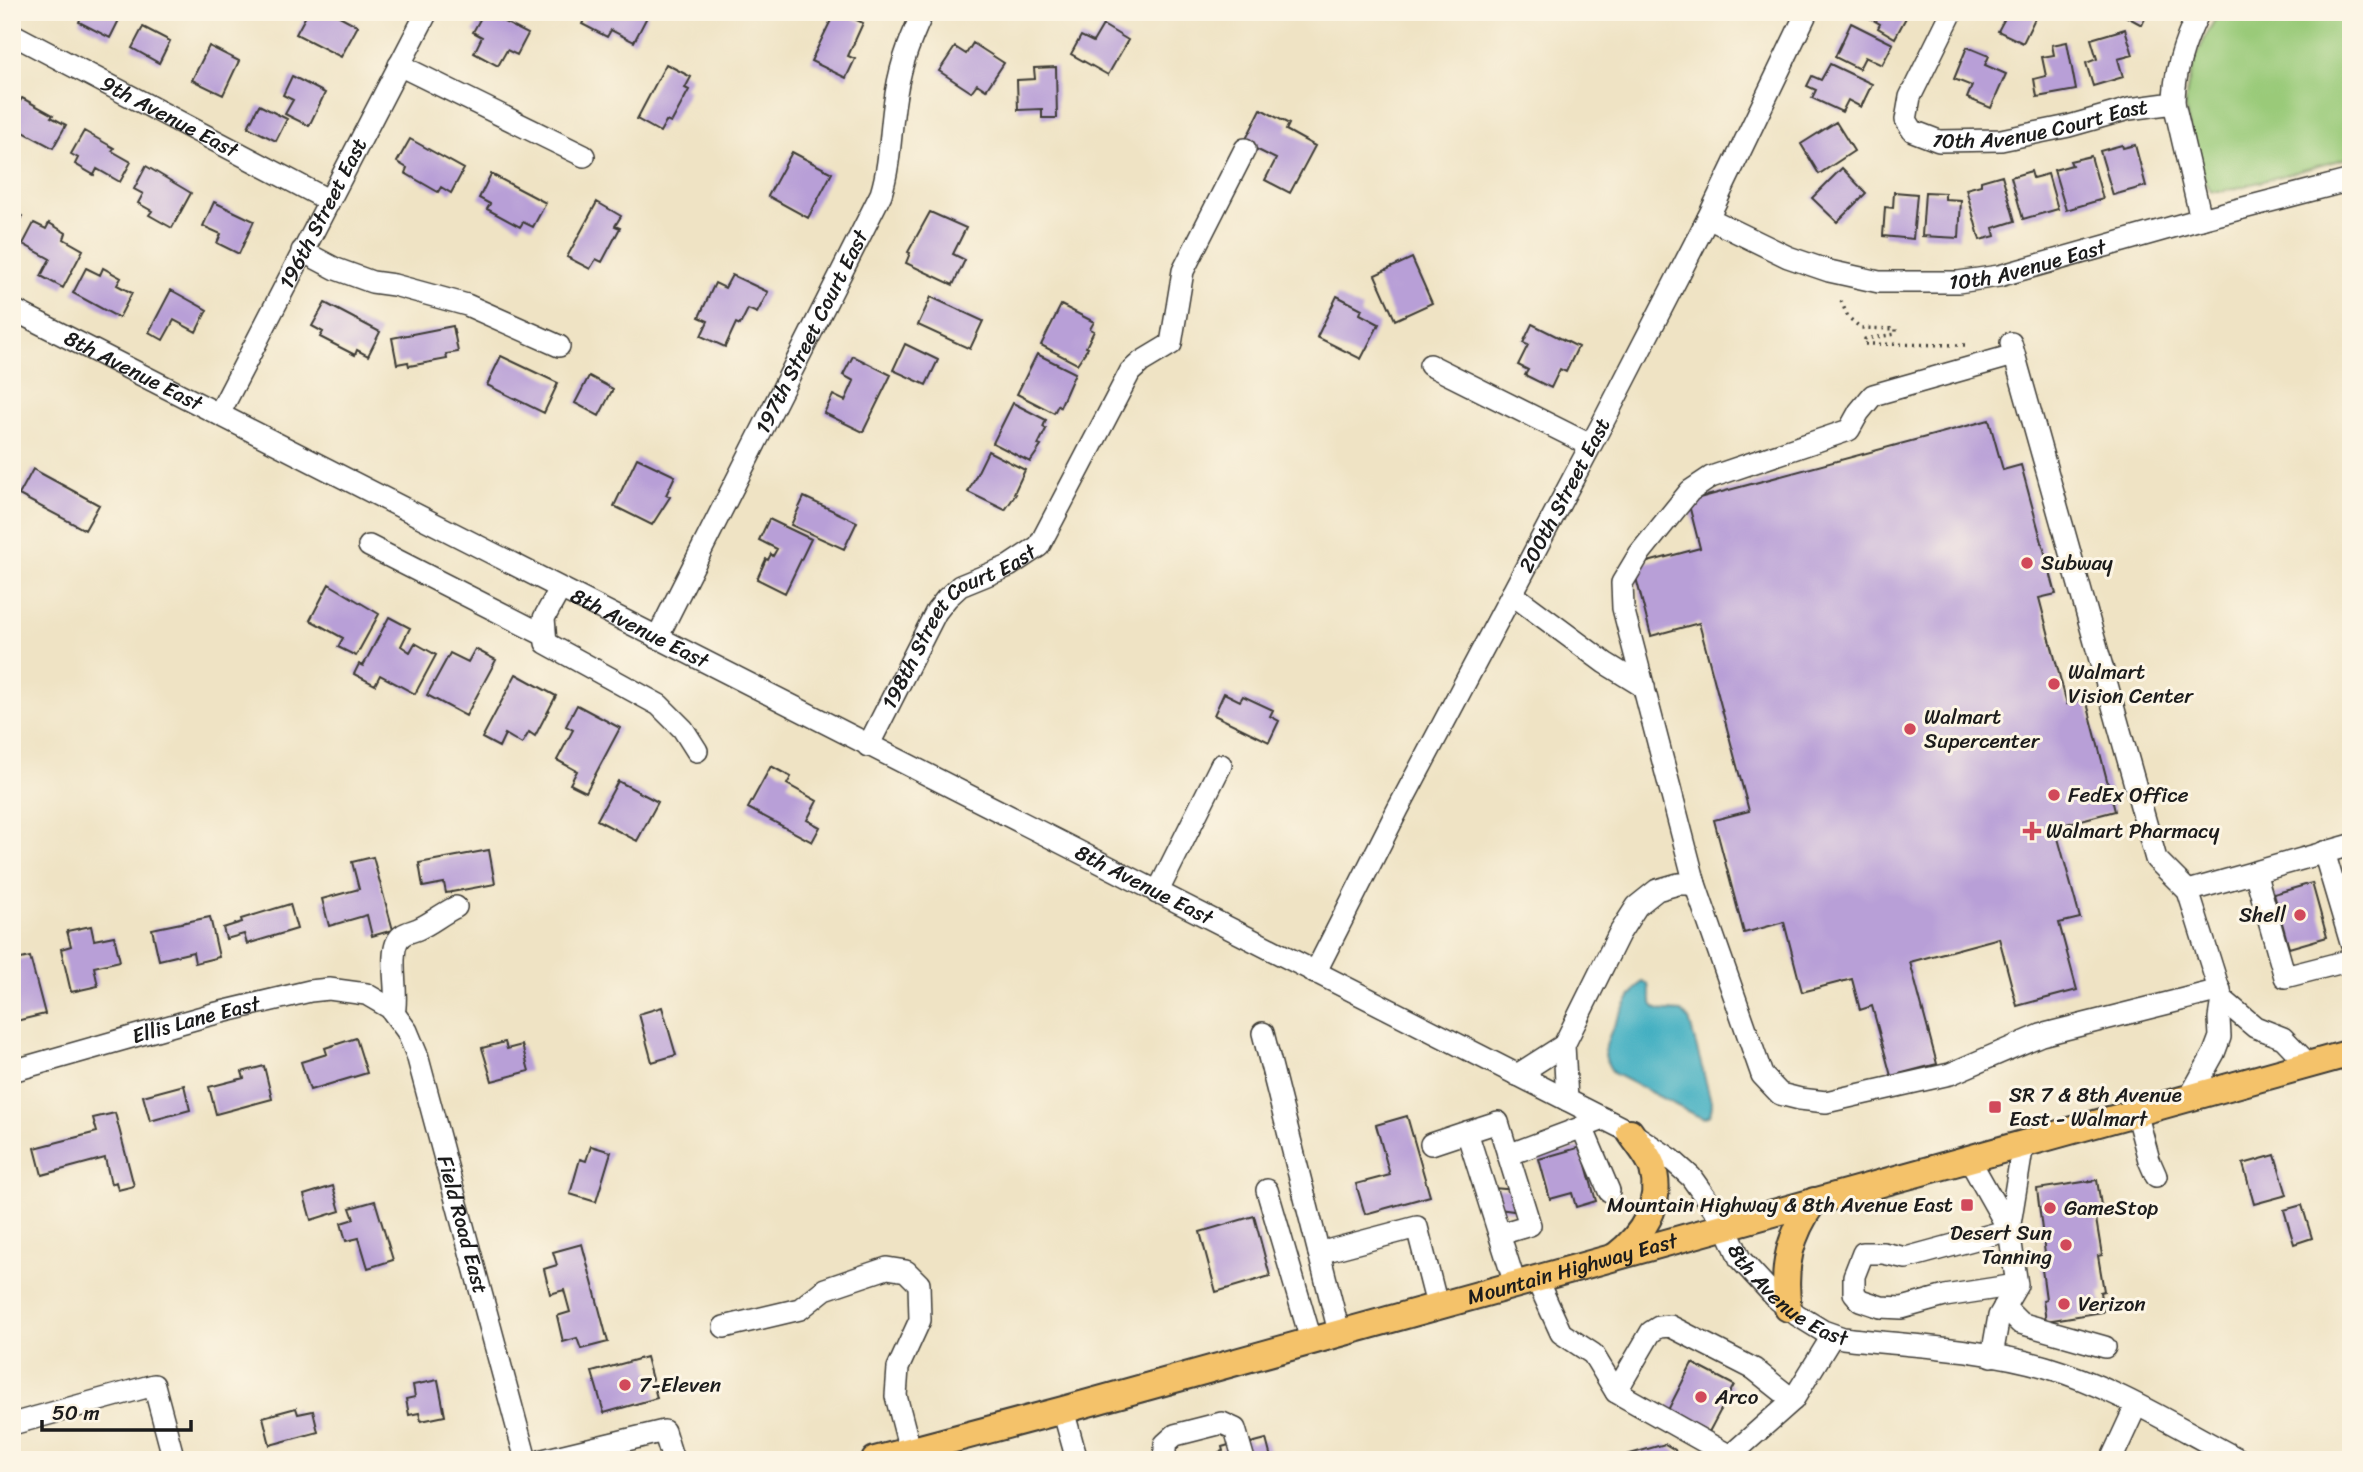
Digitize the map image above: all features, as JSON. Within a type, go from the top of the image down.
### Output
[{"type":"main road","name":"Mountain Highway East","points":[[875,1460],[2136,1112],[2309,1065],[2349,1059]]},
{"type":"main road","points":[[1616,1256],[1645,1225],[1655,1198],[1653,1169],[1630,1132]]},
{"type":"main road","points":[[1788,1308],[1786,1270],[1789,1252],[1803,1217],[1814,1201]]},
{"type":"street","name":"196th Street East","points":[[219,414],[427,12]]},
{"type":"street","name":"197th Street Court East","points":[[657,638],[881,194],[887,176],[904,54],[923,12]]},
{"type":"street","name":"200th Street East","points":[[1315,973],[1398,808],[1708,218],[1807,12]]},
{"type":"street","name":"10th Avenue Court East","points":[[1952,12],[1910,97],[1906,120],[1909,127],[1925,137],[1938,141],[2001,140],[2058,129],[2129,109],[2174,103]]},
{"type":"street","points":[[2199,12],[2180,63],[2174,86],[2174,103],[2201,219]]},
{"type":"street","name":"9th Avenue East","points":[[12,34],[328,200]]},
{"type":"street","points":[[399,65],[584,156]]},
{"type":"street","name":"198th Street Court East","points":[[868,746],[936,612],[947,597],[961,586],[1009,566],[1039,545],[1130,372],[1171,344],[1184,271],[1245,149]]},
{"type":"street","name":"10th Avenue East","points":[[1708,218],[1765,247],[1829,271],[1879,282],[1958,282],[1999,276],[2351,180]]},
{"type":"street","points":[[302,251],[336,269],[372,282],[394,285],[467,305],[559,346]]},
{"type":"street","name":"8th Avenue East","points":[[12,310],[1630,1132],[1671,1159],[1691,1177],[1724,1225],[1740,1259],[1788,1308],[1823,1331],[1843,1338],[1992,1356],[2045,1367],[2087,1382],[2239,1460]]},
{"type":"street","points":[[2189,1098],[2214,1054],[2220,1037],[2221,994],[2188,891],[2156,859],[2006,352],[1873,395],[1849,430],[1711,477],[1690,491],[1640,553],[1622,583],[1623,608],[1695,884],[1762,1075],[1780,1094],[1825,1102],[1950,1074],[2041,1035],[2221,994]]},
{"type":"street","points":[[1430,365],[1590,445]]},
{"type":"street","points":[[369,546],[544,635]]},
{"type":"street","points":[[560,589],[544,618],[546,643],[659,705],[683,729],[697,751]]},
{"type":"street","points":[[1512,594],[1605,663],[1644,687]]},
{"type":"street","points":[[1157,893],[1222,765]]},
{"type":"street","points":[[2188,891],[2351,845]]},
{"type":"street","points":[[2324,852],[2341,871],[2351,943]]},
{"type":"street","points":[[2255,872],[2286,976],[2351,960]]},
{"type":"street","points":[[1567,1100],[1564,1045],[1619,934],[1637,906],[1657,890],[1678,884],[1695,884]]},
{"type":"street","points":[[387,1006],[397,1001],[395,943],[402,935],[420,929],[440,914],[456,907]]},
{"type":"street","name":"Ellis Lane East","points":[[12,1071],[209,1015],[310,991],[329,989],[366,994],[387,1006]]},
{"type":"street","points":[[2221,994],[2255,1027],[2283,1038],[2309,1065]]},
{"type":"street","name":"Field Road East","points":[[387,1006],[407,1031],[416,1055],[526,1460]]},
{"type":"street","points":[[1263,1034],[1339,1332]]},
{"type":"street","points":[[1517,1074],[1564,1045]]},
{"type":"street","points":[[2136,1112],[2156,1176]]},
{"type":"street","points":[[1508,1155],[1604,1119]]},
{"type":"street","points":[[1431,1144],[1498,1122],[1530,1225],[1500,1234]]},
{"type":"street","points":[[1582,1127],[1609,1191]]},
{"type":"street","points":[[1467,1132],[1500,1234],[1525,1281],[1561,1333],[1593,1354],[1616,1392],[1730,1456],[1794,1400],[1833,1335]]},
{"type":"street","points":[[1992,1356],[1998,1316],[2016,1285],[2009,1230],[2023,1144]]},
{"type":"street","points":[[1969,1159],[2009,1230]]},
{"type":"street","points":[[1267,1190],[1311,1340]]},
{"type":"street","points":[[1319,1253],[1418,1227],[1437,1305]]},
{"type":"street","points":[[2009,1230],[1906,1258],[1883,1253],[1863,1253],[1854,1276],[1854,1293],[1860,1300],[1881,1307],[1902,1308],[1945,1296],[2016,1285]]},
{"type":"street","points":[[724,1326],[800,1309],[825,1289],[887,1268],[906,1271],[919,1284],[920,1320],[898,1368],[896,1396],[910,1450]]},
{"type":"street","points":[[2004,1307],[2020,1323],[2105,1347]]},
{"type":"street","points":[[1616,1392],[1651,1332],[1659,1327],[1670,1326],[1754,1369],[1794,1400]]},
{"type":"street","points":[[12,1424],[153,1385],[174,1460]]},
{"type":"street","points":[[2111,1460],[2136,1406]]},
{"type":"street","points":[[1063,1410],[1077,1460]]},
{"type":"street","points":[[1165,1460],[1165,1444],[1175,1435],[1222,1423],[1235,1429],[1244,1460]]},
{"type":"street","points":[[543,1460],[664,1431],[673,1460]]},
{"type":"path","points":[[1841,301],[1848,317],[1861,328],[1896,329],[1896,334],[1865,339],[1864,344],[1970,345],[1987,340],[2006,352]]},
{"type":"green space","points":[[2220,12],[2351,12],[2351,157],[2222,192],[2212,192],[2206,184],[2192,138],[2186,99],[2196,59]]},
{"type":"water","points":[[1642,982],[1648,984],[1651,1001],[1656,1009],[1682,1012],[1689,1019],[1712,1105],[1710,1115],[1703,1118],[1693,1114],[1613,1073],[1609,1066],[1606,1045],[1625,1005]]},
{"type":"building","points":[[83,12],[122,14],[110,38],[79,22]]},
{"type":"building","points":[[308,12],[332,12],[358,26],[341,57],[296,34]]},
{"type":"building","points":[[484,12],[528,34],[517,55],[507,50],[498,66],[474,53],[482,37],[473,32]]},
{"type":"building","points":[[580,12],[642,12],[648,15],[634,42],[611,30],[607,37],[582,24],[586,16]]},
{"type":"building","points":[[835,12],[863,23],[848,56],[855,59],[846,78],[811,61]]},
{"type":"building","points":[[1865,12],[1909,12],[1895,38],[1878,28],[1880,24],[1864,15]]},
{"type":"building","points":[[1988,12],[2038,12],[2023,43],[1998,31],[2004,20]]},
{"type":"building","points":[[2118,12],[2148,12],[2142,25]]},
{"type":"building","points":[[1851,23],[1893,44],[1882,65],[1865,57],[1859,69],[1835,57]]},
{"type":"building","points":[[1103,25],[1128,40],[1108,75],[1071,54],[1081,36],[1093,42]]},
{"type":"building","points":[[143,27],[170,41],[159,63],[132,48]]},
{"type":"building","points":[[2125,29],[2133,55],[2118,59],[2123,77],[2093,86],[2086,63],[2097,59],[2091,39]]},
{"type":"building","points":[[2067,42],[2076,90],[2037,97],[2034,79],[2046,76],[2042,57],[2054,55],[2052,45]]},
{"type":"building","points":[[973,43],[1004,63],[986,90],[977,84],[971,92],[939,71],[955,47],[966,54]]},
{"type":"building","points":[[209,46],[239,61],[223,95],[192,80]]},
{"type":"building","points":[[1967,47],[1989,56],[1985,65],[2006,74],[1991,108],[1967,98],[1972,86],[1954,79]]},
{"type":"building","points":[[666,64],[691,77],[685,88],[689,90],[671,123],[666,121],[660,132],[637,119]]},
{"type":"building","points":[[1830,64],[1872,84],[1861,107],[1848,100],[1842,112],[1812,98],[1816,90],[1807,86],[1812,76],[1821,80]]},
{"type":"building","points":[[1056,67],[1057,118],[1042,118],[1042,109],[1018,110],[1017,80],[1035,79],[1034,68]]},
{"type":"building","points":[[292,76],[325,93],[309,126],[285,114],[293,100],[283,95]]},
{"type":"building","points":[[22,98],[66,125],[53,148],[12,126],[12,115]]},
{"type":"building","points":[[259,105],[287,119],[276,141],[248,127]]},
{"type":"building","points":[[1261,109],[1289,124],[1286,130],[1315,146],[1290,193],[1265,180],[1276,159],[1244,143]]},
{"type":"building","points":[[1836,122],[1854,151],[1819,174],[1801,144]]},
{"type":"building","points":[[84,131],[114,148],[112,151],[131,162],[120,182],[97,169],[94,175],[75,164],[78,158],[71,154]]},
{"type":"building","points":[[410,139],[464,169],[451,193],[441,187],[438,192],[405,173],[407,168],[397,162]]},
{"type":"building","points":[[2122,145],[2123,148],[2135,145],[2146,186],[2113,195],[2100,151]]},
{"type":"building","points":[[792,152],[832,173],[808,218],[768,196]]},
{"type":"building","points":[[2091,156],[2103,199],[2066,210],[2054,170],[2072,165],[2070,161]]},
{"type":"building","points":[[146,166],[191,193],[172,228],[149,215],[152,211],[138,203],[143,194],[134,189]]},
{"type":"building","points":[[1842,168],[1866,193],[1837,222],[1812,198]]},
{"type":"building","points":[[2031,171],[2033,178],[2048,174],[2058,209],[2023,219],[2011,177]]},
{"type":"building","points":[[491,174],[546,203],[533,227],[523,222],[520,227],[487,209],[490,204],[479,198]]},
{"type":"building","points":[[2002,175],[2015,221],[1993,228],[1995,236],[1980,240],[1966,189]]},
{"type":"building","points":[[1894,192],[1917,194],[1913,239],[1883,236],[1885,207],[1893,208]]},
{"type":"building","points":[[1925,192],[1945,193],[1945,199],[1961,200],[1959,238],[1922,236]]},
{"type":"building","points":[[214,202],[254,221],[239,254],[217,243],[221,234],[203,226]]},
{"type":"building","points":[[597,202],[621,216],[615,226],[620,228],[602,262],[596,259],[590,269],[567,257]]},
{"type":"building","points":[[12,210],[22,216],[12,235]]},
{"type":"building","points":[[930,212],[966,228],[953,254],[965,260],[953,285],[906,263],[910,253],[908,252]]},
{"type":"building","points":[[34,223],[46,229],[49,223],[66,233],[64,239],[83,250],[63,288],[41,276],[50,259],[23,244]]},
{"type":"building","points":[[1412,258],[1432,303],[1395,320],[1375,275]]},
{"type":"building","points":[[86,268],[100,275],[103,268],[121,278],[117,285],[132,293],[119,318],[73,293]]},
{"type":"building","points":[[732,275],[768,292],[757,313],[748,309],[740,325],[736,323],[725,347],[701,336],[708,321],[699,317],[715,283],[725,288]]},
{"type":"building","points":[[171,290],[207,310],[196,332],[174,320],[163,340],[149,332]]},
{"type":"building","points":[[1337,296],[1362,309],[1360,314],[1379,324],[1361,359],[1317,337]]},
{"type":"building","points":[[931,297],[983,321],[970,349],[918,325]]},
{"type":"building","points":[[325,303],[380,332],[368,356],[357,350],[355,355],[320,337],[323,332],[312,326]]},
{"type":"building","points":[[1061,305],[1094,322],[1090,329],[1094,331],[1086,347],[1088,348],[1077,364],[1041,345]]},
{"type":"building","points":[[1532,324],[1578,347],[1566,372],[1560,369],[1551,388],[1525,375],[1528,370],[1518,365],[1528,345],[1523,343]]},
{"type":"building","points":[[453,326],[458,352],[446,354],[447,359],[409,366],[408,362],[397,364],[392,338]]},
{"type":"building","points":[[905,344],[938,360],[926,385],[893,370]]},
{"type":"building","points":[[1037,354],[1075,373],[1060,407],[1058,405],[1054,413],[1017,394]]},
{"type":"building","points":[[501,356],[558,383],[544,413],[487,385]]},
{"type":"building","points":[[853,356],[891,375],[863,432],[824,413],[833,395],[845,401],[854,381],[843,375]]},
{"type":"building","points":[[589,376],[613,389],[599,416],[575,403]]},
{"type":"building","points":[[1013,403],[1046,420],[1043,427],[1046,429],[1038,445],[1041,446],[1030,462],[993,443]]},
{"type":"building","name":"Walmart Supercenter","points":[[1989,420],[2003,470],[2021,465],[2056,594],[2039,598],[2067,704],[2086,699],[2115,811],[2055,827],[2080,918],[2059,923],[2077,990],[2017,1006],[1999,938],[1910,962],[1937,1064],[1891,1076],[1872,1006],[1860,1010],[1852,979],[1802,992],[1784,922],[1744,933],[1714,820],[1749,811],[1699,623],[1651,636],[1633,566],[1700,548],[1688,501]]},
{"type":"building","points":[[988,451],[1025,470],[1014,493],[1016,494],[1005,510],[968,492]]},
{"type":"building","points":[[637,458],[675,476],[666,495],[670,497],[652,525],[614,506]]},
{"type":"building","points":[[33,469],[99,505],[85,530],[19,495]]},
{"type":"building","points":[[804,497],[857,522],[844,549],[791,525]]},
{"type":"building","points":[[769,519],[811,539],[785,593],[757,579],[766,559],[768,560],[771,554],[773,556],[777,549],[759,540]]},
{"type":"building","points":[[329,584],[379,614],[356,656],[338,647],[343,638],[310,620]]},
{"type":"building","points":[[389,617],[410,628],[401,646],[410,652],[415,643],[436,655],[415,694],[380,675],[375,685],[354,674],[359,664],[363,666]]},
{"type":"building","points":[[475,649],[496,660],[466,716],[427,695],[450,653],[468,662]]},
{"type":"building","points":[[516,674],[556,696],[535,736],[529,732],[522,744],[505,734],[499,747],[482,738]]},
{"type":"building","points":[[1224,693],[1240,701],[1243,696],[1273,710],[1270,716],[1279,721],[1269,742],[1214,715]]},
{"type":"building","points":[[577,705],[620,728],[586,792],[570,784],[577,771],[557,760],[573,730],[566,726]]},
{"type":"building","points":[[771,766],[791,777],[787,784],[817,801],[807,820],[820,827],[812,842],[748,808]]},
{"type":"building","points":[[618,781],[658,802],[637,841],[597,820]]},
{"type":"building","points":[[489,850],[495,884],[446,893],[444,883],[423,887],[419,863]]},
{"type":"building","points":[[373,857],[393,930],[372,936],[367,915],[329,926],[322,899],[359,889],[352,862]]},
{"type":"building","name":"Shell","points":[[2312,883],[2327,937],[2289,948],[2274,894]]},
{"type":"building","points":[[290,904],[297,929],[247,944],[244,934],[226,939],[223,928],[242,922],[241,919]]},
{"type":"building","points":[[210,917],[219,957],[195,963],[193,952],[159,960],[152,929]]},
{"type":"building","points":[[91,926],[94,940],[114,936],[120,961],[94,967],[98,986],[71,992],[61,949],[71,946],[67,931]]},
{"type":"building","points":[[30,957],[45,1014],[12,1022],[12,961]]},
{"type":"building","points":[[662,1007],[676,1055],[652,1062],[639,1014]]},
{"type":"building","points":[[356,1038],[367,1073],[310,1090],[301,1062],[327,1054],[325,1048]]},
{"type":"building","points":[[505,1042],[507,1049],[522,1045],[529,1071],[492,1081],[482,1048]]},
{"type":"building","points":[[264,1066],[272,1099],[216,1114],[209,1087],[244,1078],[242,1072]]},
{"type":"building","points":[[184,1085],[190,1110],[150,1121],[143,1096]]},
{"type":"building","points":[[115,1113],[134,1186],[118,1190],[116,1182],[111,1184],[105,1158],[42,1175],[35,1148],[97,1132],[93,1118]]},
{"type":"building","points":[[1407,1116],[1430,1196],[1365,1214],[1356,1184],[1390,1175],[1376,1125]]},
{"type":"building","points":[[591,1146],[611,1152],[596,1202],[570,1194],[580,1159],[586,1161]]},
{"type":"building","points":[[1581,1147],[1596,1201],[1576,1207],[1572,1193],[1550,1199],[1539,1159]]},
{"type":"building","points":[[2275,1155],[2287,1195],[2254,1204],[2243,1164]]},
{"type":"building","points":[[2097,1180],[2103,1218],[2096,1219],[2102,1255],[2098,1256],[2104,1291],[2100,1292],[2103,1312],[2046,1321],[2041,1262],[2046,1262],[2037,1189]]},
{"type":"building","points":[[333,1186],[340,1211],[311,1220],[304,1195]]},
{"type":"building","points":[[1493,1188],[1516,1190],[1514,1211],[1491,1208]]},
{"type":"building","points":[[375,1201],[393,1260],[368,1268],[359,1238],[346,1241],[341,1223],[354,1219],[350,1208]]},
{"type":"building","points":[[2302,1205],[2312,1238],[2294,1244],[2284,1210]]},
{"type":"building","points":[[1254,1216],[1270,1276],[1216,1292],[1200,1232]]},
{"type":"building","points":[[582,1244],[608,1342],[581,1349],[577,1338],[563,1342],[557,1316],[570,1312],[564,1290],[550,1294],[544,1269],[557,1265],[553,1252]]},
{"type":"building","name":"7-Eleven","points":[[646,1357],[657,1398],[604,1413],[592,1372]]},
{"type":"building","name":"Arco","points":[[1692,1363],[1734,1385],[1709,1432],[1668,1410]]},
{"type":"building","points":[[438,1380],[445,1416],[421,1421],[419,1413],[409,1415],[406,1399],[415,1397],[413,1385]]},
{"type":"building","points":[[296,1408],[298,1414],[313,1411],[318,1432],[270,1445],[263,1417]]},
{"type":"building","points":[[1249,1439],[1251,1443],[1266,1439],[1271,1458],[1221,1460],[1219,1452],[1223,1451],[1222,1447]]},
{"type":"building","points":[[1665,1444],[1675,1450],[1678,1460],[1624,1460],[1623,1456]]},
{"type":"place","name":"Subway","points":[[2027,563]]},
{"type":"place","name":"Walmart Vision Center","points":[[2054,684]]},
{"type":"place","name":"Walmart Supercenter","points":[[1910,729]]},
{"type":"place","name":"FedEx Office","points":[[2054,795]]},
{"type":"place","name":"Walmart Pharmacy","points":[[2032,831]]},
{"type":"place","name":"Shell","points":[[2300,915]]},
{"type":"place","name":"SR 7 & 8th Avenue East - Walmart","points":[[1995,1107]]},
{"type":"place","name":"Mountain Highway & 8th Avenue East","points":[[1967,1205]]},
{"type":"place","name":"GameStop","points":[[2050,1208]]},
{"type":"place","name":"Desert Sun Tanning","points":[[2066,1245]]},
{"type":"place","name":"Verizon","points":[[2064,1304]]},
{"type":"place","name":"7-Eleven","points":[[625,1385]]},
{"type":"place","name":"Arco","points":[[1701,1397]]}]
